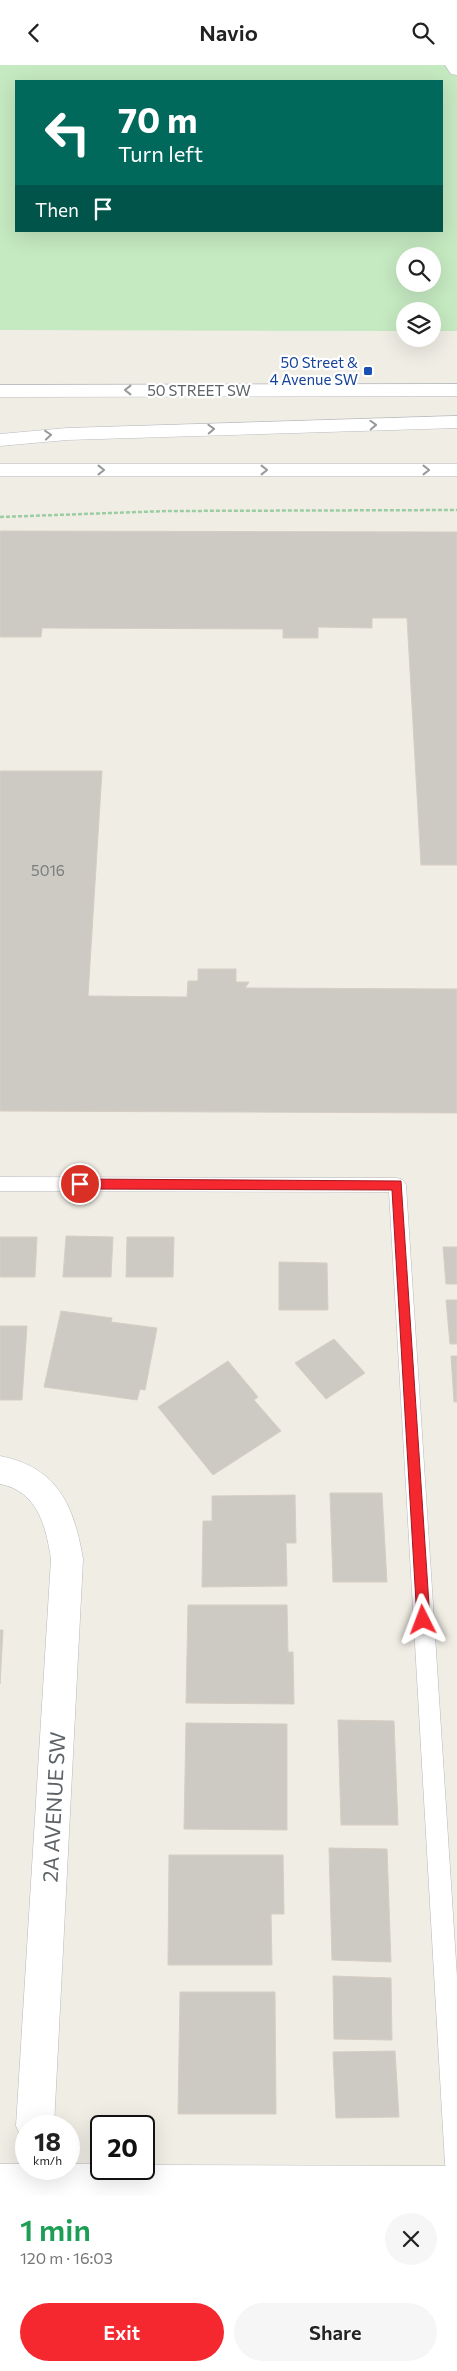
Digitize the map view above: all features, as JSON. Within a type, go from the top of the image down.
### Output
[{"type":"main road","points":[[452,65],[457,70]]},
{"type":"main road","name":"50 STREET SW","points":[[0,391],[457,390]]},
{"type":"main road","points":[[0,441],[76,433],[457,423]]},
{"type":"main road","points":[[0,470],[457,470]]},
{"type":"main road","name":"2A AVENUE SW","points":[[0,1471],[28,1480],[44,1492],[57,1509],[67,1559],[36,2115]]},
{"type":"main road","points":[[24,2183],[457,2185]]},
{"type":"lane","points":[[0,1184],[397,1185],[457,2164]]},
{"type":"path","points":[[0,517],[167,511],[457,510]]},
{"type":"green space","points":[[0,65],[457,65],[457,331],[441,331],[441,302],[396,302],[396,331],[0,330]]},
{"type":"building","points":[[0,531],[457,532],[457,865],[421,865],[407,618],[372,618],[372,628],[318,627],[318,638],[283,638],[283,629],[42,628],[41,637],[0,637]]},
{"type":"building","points":[[0,771],[102,771],[88,996],[187,997],[188,981],[198,981],[198,969],[236,969],[236,982],[249,982],[245,988],[457,989],[457,1113],[0,1111]]},
{"type":"building","points":[[66,1236],[113,1237],[111,1277],[63,1277]]},
{"type":"building","points":[[0,1237],[37,1237],[35,1277],[0,1277]]},
{"type":"building","points":[[127,1237],[174,1237],[173,1277],[126,1277]]},
{"type":"building","points":[[443,1247],[457,1247],[457,1284],[446,1284]]},
{"type":"building","points":[[279,1262],[327,1263],[328,1310],[279,1310]]},
{"type":"building","points":[[446,1300],[457,1300],[457,1344],[450,1344]]},
{"type":"building","points":[[61,1311],[112,1318],[111,1322],[157,1328],[145,1390],[140,1389],[137,1400],[44,1387]]},
{"type":"building","points":[[0,1326],[27,1326],[22,1400],[0,1400]]},
{"type":"building","points":[[334,1339],[365,1373],[326,1399],[295,1363]]},
{"type":"building","points":[[451,1356],[457,1356],[457,1402],[454,1402]]},
{"type":"building","points":[[228,1361],[258,1397],[254,1400],[281,1431],[213,1475],[158,1407]]},
{"type":"building","points":[[330,1493],[382,1493],[387,1582],[333,1582]]},
{"type":"building","points":[[295,1495],[296,1543],[286,1543],[287,1586],[202,1587],[203,1521],[212,1521],[212,1496]]},
{"type":"building","points":[[188,1605],[287,1605],[288,1652],[293,1652],[294,1704],[186,1703]]},
{"type":"building","points":[[0,1630],[3,1630],[0,1684]]},
{"type":"building","points":[[338,1720],[394,1721],[398,1825],[341,1825]]},
{"type":"building","points":[[186,1723],[287,1724],[287,1830],[184,1829]]},
{"type":"building","points":[[329,1848],[387,1849],[391,1962],[332,1960]]},
{"type":"building","points":[[169,1855],[283,1855],[284,1914],[271,1914],[272,1965],[168,1965]]},
{"type":"building","points":[[333,1976],[391,1978],[392,2040],[334,2039]]},
{"type":"building","points":[[180,1992],[275,1992],[276,2114],[178,2114]]},
{"type":"building","points":[[395,2051],[399,2117],[336,2118],[333,2052]]},
{"type":"place","name":"50 Street & 4 Avenue SW","points":[[368,371]]},
{"type":"route","points":[[80,1184],[397,1185],[423,1620]]}]
